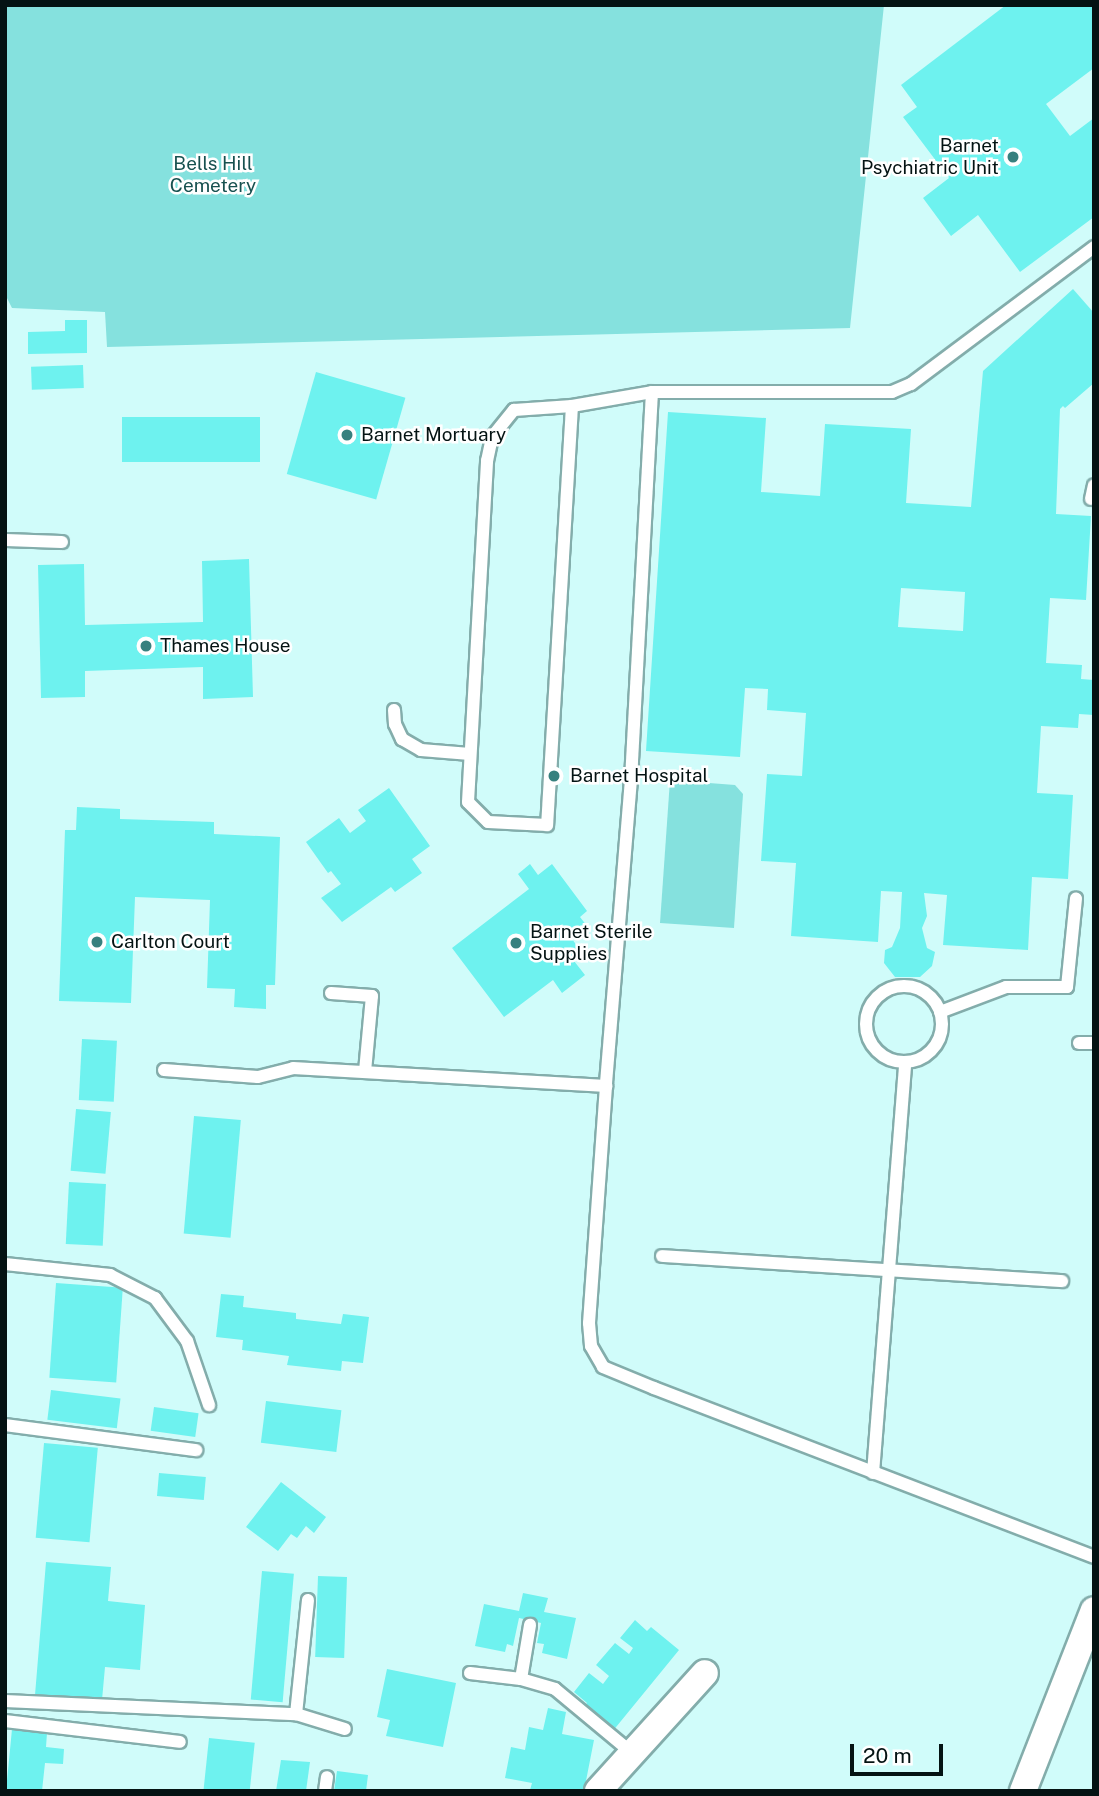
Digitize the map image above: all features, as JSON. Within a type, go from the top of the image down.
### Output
[{"type":"street","points":[[1023,1791],[1094,1610]]},
{"type":"street","points":[[597,1791],[705,1672]]},
{"type":"lane","points":[[572,406],[547,825],[488,822],[468,802],[487,461],[492,437],[514,410],[572,406],[652,392],[892,392],[911,384],[1094,247]]},
{"type":"lane","points":[[652,392],[632,767],[589,1323],[591,1346],[603,1367],[1094,1557]]},
{"type":"lane","points":[[1091,499],[1094,485]]},
{"type":"lane","points":[[5,540],[62,542]]},
{"type":"lane","points":[[394,710],[395,724],[402,739],[421,750],[470,754]]},
{"type":"lane","points":[[940,1012],[1006,987],[1067,987],[1076,898]]},
{"type":"lane","points":[[910,987],[929,995],[940,1012],[942,1024],[935,1046],[916,1061],[905,1063],[881,1055],[867,1034],[866,1022],[875,999],[885,991],[910,987]]},
{"type":"lane","points":[[331,993],[372,996],[365,1072]]},
{"type":"lane","points":[[1079,1042],[1094,1043]]},
{"type":"lane","points":[[873,1473],[905,1063]]},
{"type":"lane","points":[[164,1070],[258,1077],[293,1068],[606,1086]]},
{"type":"lane","points":[[662,1256],[1062,1281]]},
{"type":"lane","points":[[5,1264],[110,1275],[155,1298],[187,1341],[209,1405]]},
{"type":"lane","points":[[5,1425],[196,1450]]},
{"type":"lane","points":[[296,1714],[308,1600]]},
{"type":"lane","points":[[521,1679],[530,1625]]},
{"type":"lane","points":[[470,1673],[521,1679],[555,1689],[632,1754]]},
{"type":"lane","points":[[5,1701],[296,1714],[345,1729]]},
{"type":"lane","points":[[5,1721],[180,1742]]},
{"type":"lane","points":[[325,1791],[327,1776]]},
{"type":"green space","name":"Bells Hill Cemetery","points":[[5,5],[884,5],[850,328],[107,347],[105,312],[12,308],[5,294]]},
{"type":"green space","points":[[670,780],[735,785],[743,794],[734,928],[660,923]]},
{"type":"building","name":"Barnet Psychiatric Unit","points":[[1006,5],[1094,5],[1094,68],[1046,104],[1070,136],[1094,118],[1094,217],[1020,272],[978,215],[951,236],[923,198],[949,178],[903,117],[917,107],[901,85]]},
{"type":"building","name":"Barnet Hospital","points":[[1073,289],[1094,313],[1094,383],[1065,408],[1063,406],[1060,409],[1056,514],[1091,516],[1086,600],[1050,598],[1046,663],[1082,665],[1081,679],[1094,680],[1094,715],[1079,714],[1078,728],[1041,726],[1037,793],[1073,795],[1068,879],[1032,877],[1028,950],[943,945],[947,895],[924,893],[927,916],[922,928],[927,948],[935,952],[932,966],[920,977],[895,977],[884,963],[885,950],[892,947],[900,928],[902,892],[881,891],[878,942],[791,936],[796,863],[761,861],[767,774],[802,776],[806,713],[767,710],[768,689],[745,688],[740,757],[646,751],[668,412],[766,418],[761,492],[820,496],[825,424],[911,429],[906,503],[971,507],[983,371]],"holes":[[[901,588],[965,592],[963,631],[898,627]]]},
{"type":"building","points":[[65,320],[87,320],[87,353],[28,354],[28,332],[65,331]]},
{"type":"building","points":[[83,365],[84,388],[32,390],[31,367]]},
{"type":"building","name":"Barnet Mortuary","points":[[316,372],[405,398],[376,500],[287,474]]},
{"type":"building","points":[[122,417],[260,417],[260,462],[122,462]]},
{"type":"building","name":"Thames House","points":[[249,559],[253,697],[203,699],[203,667],[85,671],[85,697],[41,698],[38,565],[84,564],[85,625],[203,622],[202,561]]},
{"type":"building","points":[[389,788],[430,846],[412,859],[422,873],[395,892],[391,887],[342,922],[321,898],[341,884],[331,871],[328,873],[306,842],[339,818],[350,833],[366,821],[358,810]]},
{"type":"building","name":"Carlton Court","points":[[77,807],[120,809],[120,819],[214,822],[214,834],[280,837],[275,985],[266,985],[266,1009],[234,1007],[235,989],[207,988],[210,900],[135,897],[131,1003],[59,1001],[65,830],[76,830]]},
{"type":"building","name":"Barnet Sterile Supplies","points":[[530,864],[538,875],[552,864],[587,911],[580,917],[587,926],[572,939],[583,954],[574,961],[585,975],[562,993],[553,980],[504,1017],[452,948],[529,889],[518,874]]},
{"type":"building","points":[[82,1039],[117,1041],[114,1102],[79,1100]]},
{"type":"building","points":[[76,1109],[111,1112],[105,1174],[71,1171]]},
{"type":"building","points":[[194,1116],[241,1120],[231,1238],[184,1234]]},
{"type":"building","points":[[69,1182],[106,1184],[103,1246],[66,1244]]},
{"type":"building","points":[[56,1283],[123,1288],[116,1382],[49,1378]]},
{"type":"building","points":[[221,1294],[244,1296],[243,1307],[296,1313],[296,1319],[341,1324],[343,1314],[369,1317],[363,1363],[342,1361],[341,1371],[287,1365],[289,1356],[242,1350],[243,1340],[216,1337]]},
{"type":"building","points":[[51,1390],[120,1399],[117,1428],[47,1420]]},
{"type":"building","points":[[266,1401],[341,1410],[336,1452],[261,1443]]},
{"type":"building","points":[[154,1407],[199,1413],[195,1437],[151,1431]]},
{"type":"building","points":[[44,1443],[98,1448],[90,1542],[36,1538]]},
{"type":"building","points":[[159,1473],[206,1477],[204,1500],[157,1496]]},
{"type":"building","points":[[281,1482],[326,1517],[314,1533],[306,1526],[297,1538],[291,1534],[278,1551],[246,1527]]},
{"type":"building","points":[[46,1562],[111,1567],[108,1601],[145,1605],[140,1670],[105,1667],[102,1700],[35,1695]]},
{"type":"building","points":[[262,1571],[294,1574],[283,1702],[251,1700]]},
{"type":"building","points":[[318,1576],[347,1577],[344,1658],[315,1657]]},
{"type":"building","points":[[523,1593],[548,1598],[544,1612],[576,1618],[567,1659],[542,1653],[544,1644],[537,1643],[541,1623],[519,1618],[513,1646],[507,1644],[505,1652],[475,1646],[484,1604],[519,1611]]},
{"type":"building","points":[[635,1620],[647,1631],[651,1627],[679,1650],[612,1732],[583,1708],[587,1703],[574,1692],[589,1673],[603,1684],[609,1676],[596,1665],[615,1643],[629,1654],[633,1648],[620,1638]]},
{"type":"building","points":[[387,1669],[456,1683],[443,1747],[386,1736],[390,1720],[377,1717]]},
{"type":"building","points":[[548,1708],[566,1712],[562,1734],[594,1740],[584,1791],[534,1791],[530,1790],[532,1783],[505,1778],[511,1747],[525,1750],[529,1727],[543,1730]]},
{"type":"building","points":[[12,1729],[47,1733],[46,1747],[64,1749],[63,1764],[45,1763],[42,1791],[6,1791]]},
{"type":"building","points":[[209,1738],[255,1743],[250,1791],[203,1791]]},
{"type":"building","points":[[281,1760],[310,1762],[306,1791],[276,1791]]},
{"type":"building","points":[[337,1771],[368,1775],[366,1791],[334,1791]]},
{"type":"place","name":"Barnet Psychiatric Unit","points":[[1013,157]]},
{"type":"place","name":"Barnet Mortuary","points":[[347,435]]},
{"type":"place","name":"Thames House","points":[[146,646]]},
{"type":"place","name":"Barnet Hospital","points":[[554,776]]},
{"type":"place","name":"Carlton Court","points":[[97,942]]},
{"type":"place","name":"Barnet Sterile Supplies","points":[[516,943]]}]
